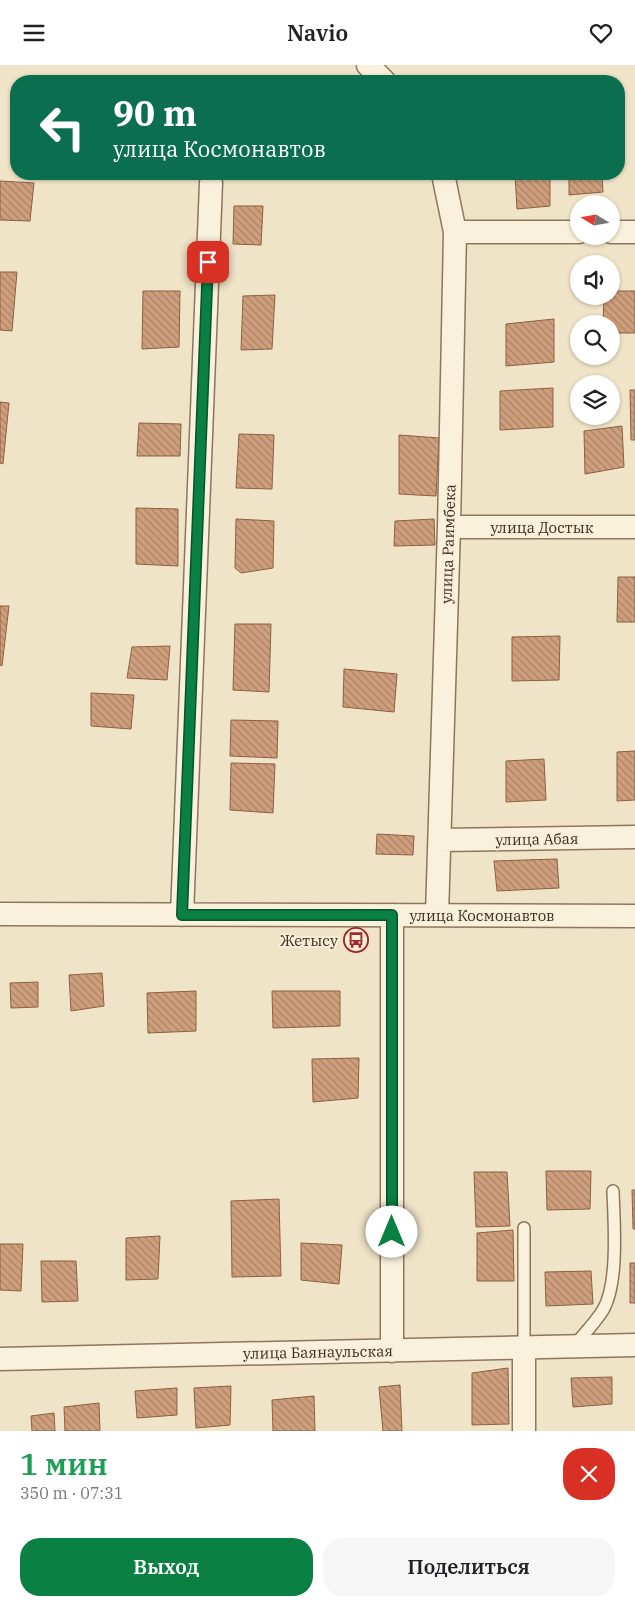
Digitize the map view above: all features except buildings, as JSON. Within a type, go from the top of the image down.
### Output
[{"type":"street","name":"улица Раимбека","points":[[437,915],[449,527],[455,232],[444,180]]},
{"type":"street","points":[[182,915],[211,183]]},
{"type":"street","points":[[455,232],[570,232]]},
{"type":"street","points":[[620,232],[635,232]]},
{"type":"street","name":"улица Достык","points":[[449,527],[635,527]]},
{"type":"street","name":"улица Абая","points":[[440,840],[635,837]]},
{"type":"street","name":"улица Космонавтов","points":[[0,914],[635,916]]},
{"type":"street","points":[[392,915],[392,1351]]},
{"type":"street","name":"улица Баянаульская","points":[[0,1359],[635,1345]]},
{"type":"street","points":[[524,1348],[524,1431]]},
{"type":"lane","points":[[574,1346],[604,1309],[609,1291],[614,1247],[613,1191]]},
{"type":"lane","points":[[524,1228],[524,1348]]},
{"type":"place","name":"Жетысу","points":[[356,940]]},
{"type":"route","points":[[208,262],[182,915],[392,915],[392,1232]]}]
